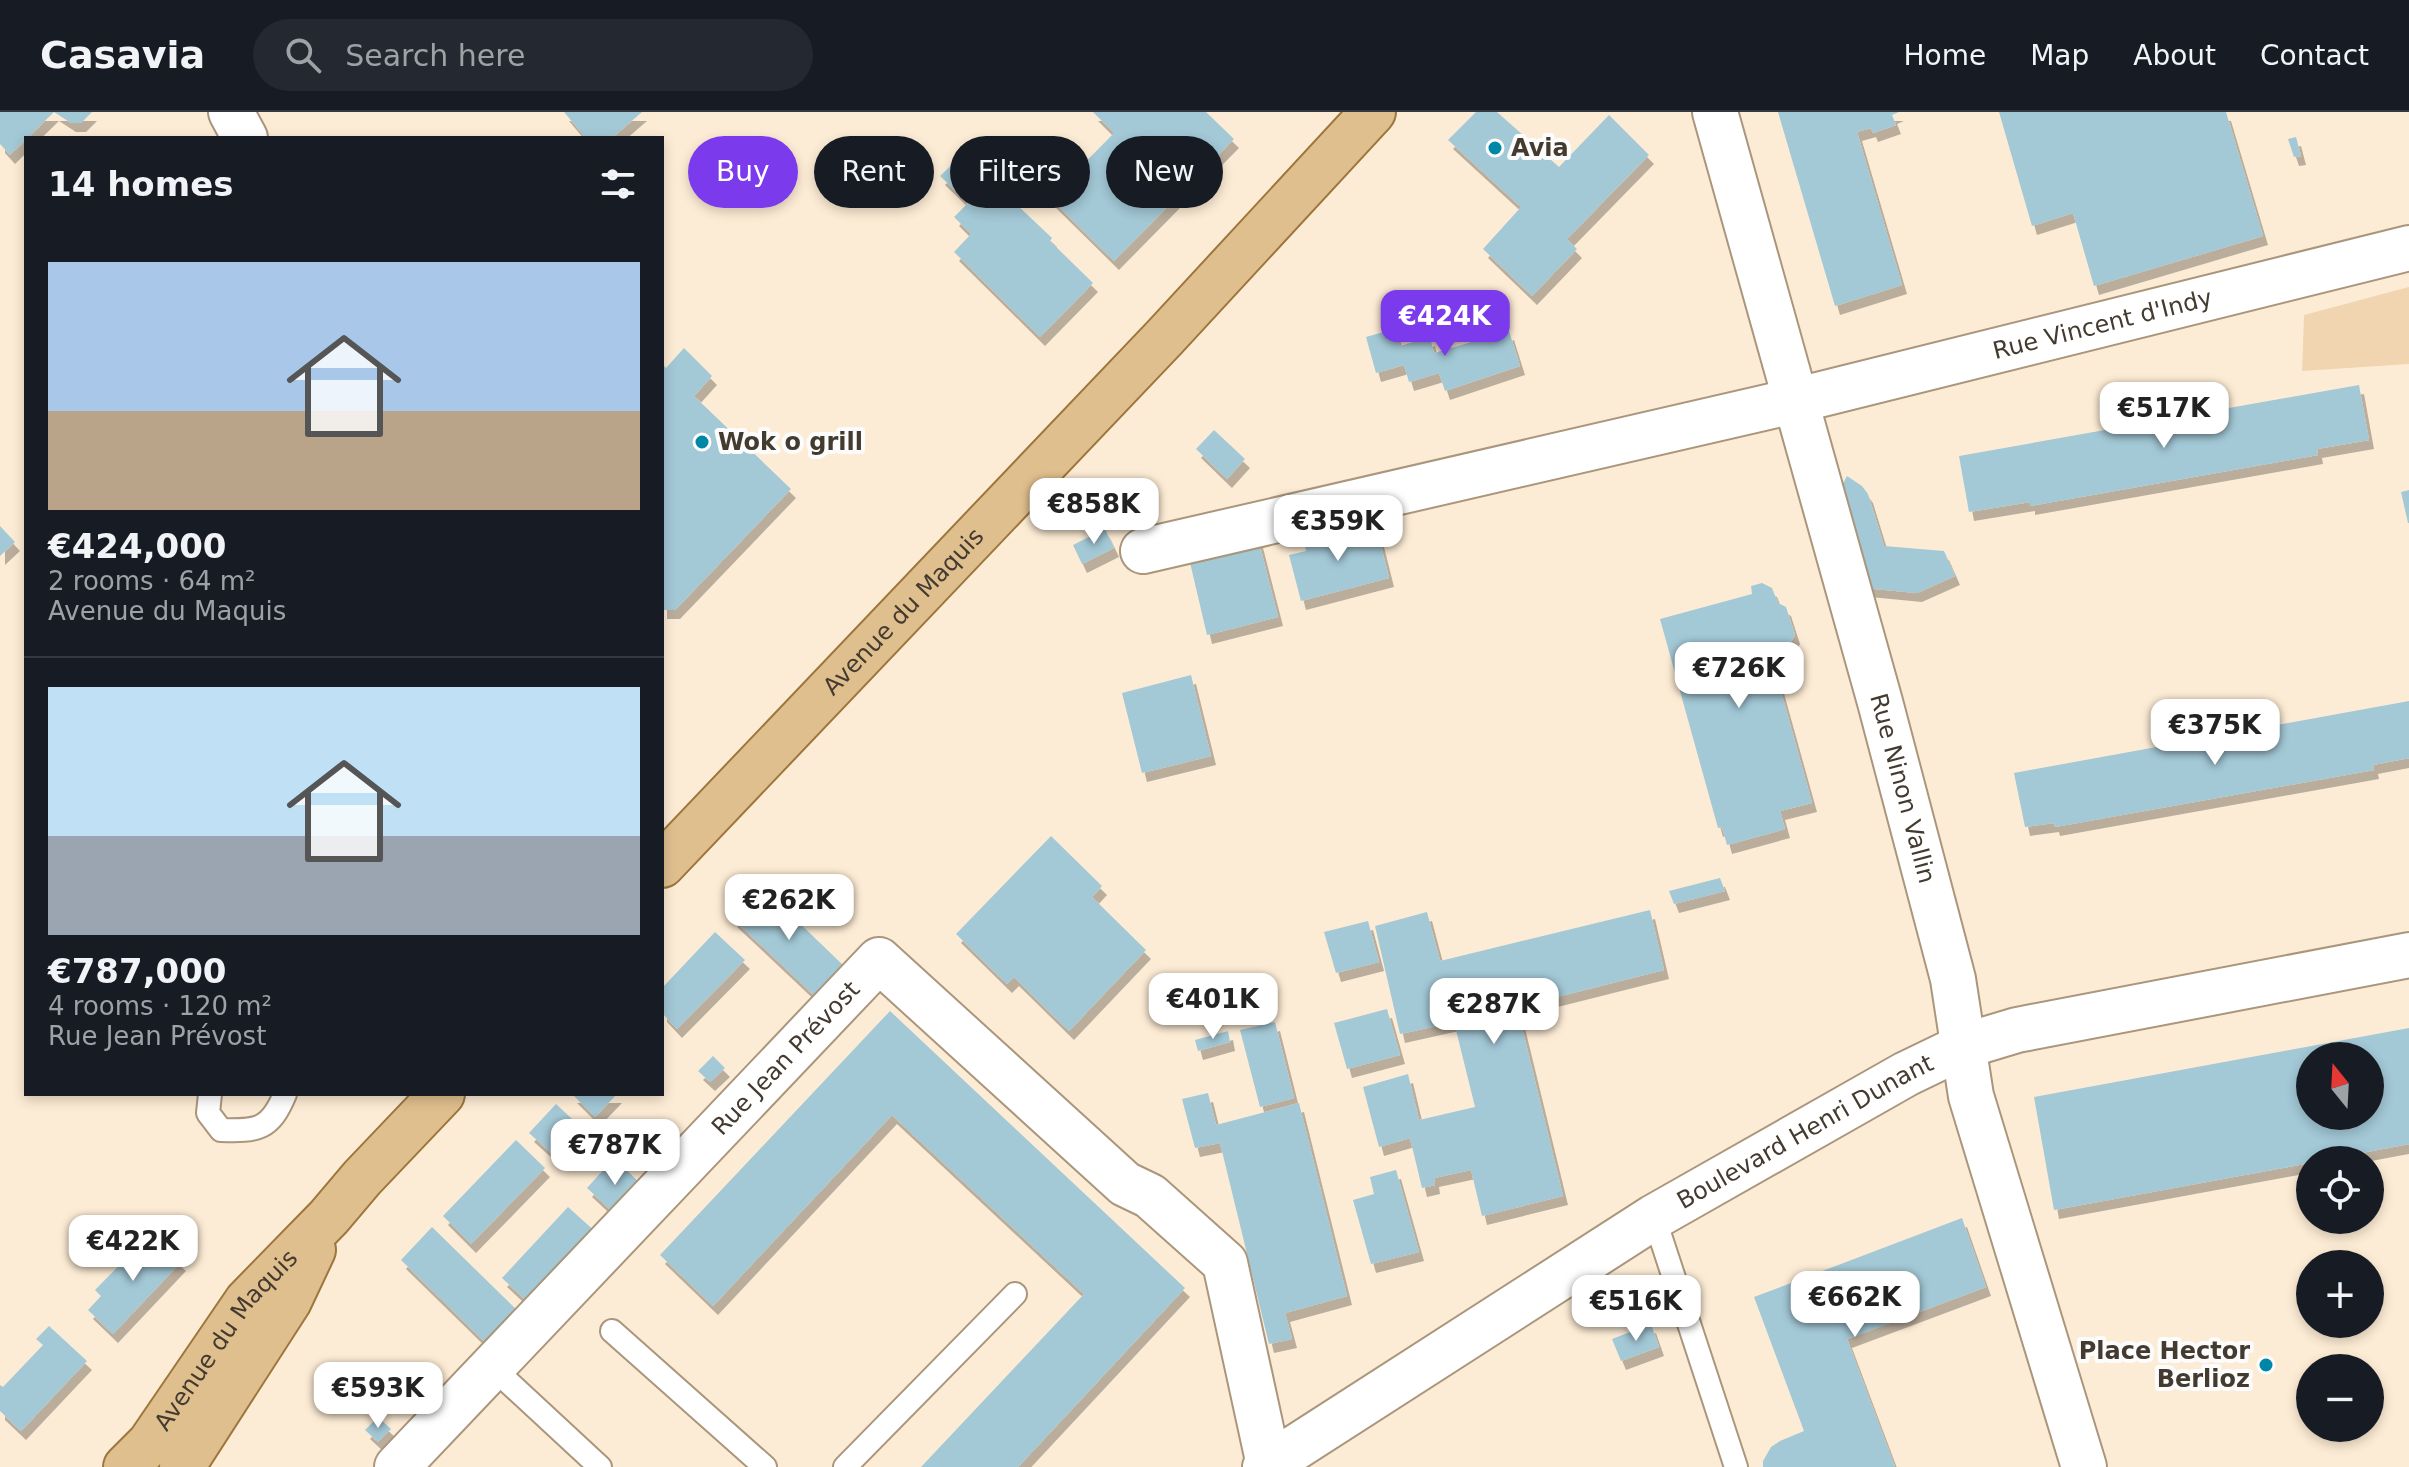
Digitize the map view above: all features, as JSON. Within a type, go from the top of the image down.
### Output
[{"type":"main road","name":"Avenue du Maquis","points":[[667,852],[1165,337],[1373,112]]},
{"type":"main road","name":"Avenue du Maquis","points":[[126,1467],[150,1443],[247,1301],[440,1096]]},
{"type":"main road","name":"Avenue du Maquis","points":[[182,1467],[289,1301],[329,1217]]},
{"type":"street","points":[[231,112],[244,136]]},
{"type":"street","name":"Rue Ninon Vallin","points":[[1715,112],[1798,400],[1953,979],[1971,1096],[2084,1467]]},
{"type":"street","name":"Rue Vincent d'Indy","points":[[1143,551],[1798,400],[2409,248]]},
{"type":"street","name":"Boulevard Henri Dunant","points":[[1267,1466],[1654,1217],[1906,1074],[1964,1046],[2017,1030],[2409,955]]},
{"type":"street","name":"Rue Jean Prévost","points":[[397,1467],[879,960],[1125,1184],[1150,1196],[1225,1263],[1267,1466]]},
{"type":"lane","points":[[210,1096],[208,1113],[221,1130],[252,1131],[276,1115],[284,1096]]},
{"type":"lane","points":[[1654,1217],[1736,1467]]},
{"type":"lane","points":[[845,1467],[1015,1294]]},
{"type":"lane","points":[[612,1331],[765,1467]]},
{"type":"lane","points":[[492,1367],[600,1467]]},
{"type":"shaded area","points":[[2409,287],[2409,364],[2302,371],[2304,315]]},
{"type":"building","points":[[0,112],[54,112],[29,136],[24,136],[24,141],[10,155],[0,144]]},
{"type":"building","points":[[54,112],[92,112],[81,123],[71,123]]},
{"type":"building","points":[[564,112],[642,112],[614,136],[584,136]]},
{"type":"building","points":[[1093,112],[1206,112],[1234,139],[1223,150],[1223,136],[1111,136],[1114,133]]},
{"type":"building","points":[[1476,112],[1497,112],[1559,167],[1609,115],[1649,155],[1567,239],[1577,249],[1532,296],[1483,249],[1521,207],[1448,140]]},
{"type":"building","points":[[1778,112],[1899,112],[1892,115],[1896,125],[1873,133],[1871,128],[1857,132],[1902,285],[1835,306]]},
{"type":"building","points":[[1999,112],[2226,112],[2263,236],[2094,286],[2073,213],[2032,226]]},
{"type":"building","points":[[2296,137],[2301,156],[2294,157],[2288,139]]},
{"type":"building","points":[[1106,141],[1106,208],[1166,208],[1114,261],[1060,208],[1090,208],[1090,157]]},
{"type":"building","points":[[950,166],[950,186],[940,176]]},
{"type":"building","points":[[963,208],[1020,208],[1093,283],[1040,337],[954,252],[971,234],[954,217]]},
{"type":"building","points":[[1394,329],[1400,346],[1430,337],[1434,353],[1509,331],[1520,366],[1445,391],[1439,373],[1409,382],[1404,365],[1376,373],[1366,337]]},
{"type":"building","name":"Wok o grill","points":[[684,348],[712,376],[694,396],[791,489],[675,610],[664,610],[664,366],[666,368]]},
{"type":"building","points":[[2359,385],[2369,440],[2317,449],[2318,455],[2030,506],[2030,502],[1969,512],[1959,456]]},
{"type":"building","points":[[1214,430],[1245,459],[1227,479],[1196,449]]},
{"type":"building","points":[[1847,476],[1868,494],[1884,546],[1944,551],[1955,576],[1917,593],[1865,588],[1839,491]]},
{"type":"building","points":[[2409,490],[2409,523],[2408,523],[2401,492]]},
{"type":"building","points":[[0,526],[15,542],[0,556]]},
{"type":"building","points":[[1358,527],[1361,537],[1378,534],[1389,578],[1301,601],[1289,555],[1306,551],[1304,540]]},
{"type":"building","points":[[1105,529],[1114,548],[1082,564],[1073,545]]},
{"type":"building","points":[[1257,535],[1278,617],[1207,635],[1188,554]]},
{"type":"building","points":[[1762,583],[1772,588],[1778,603],[1786,607],[1795,635],[1788,646],[1770,652],[1812,803],[1780,811],[1785,829],[1727,845],[1722,827],[1718,828],[1660,619],[1752,594],[1751,586]]},
{"type":"building","points":[[1191,675],[1211,756],[1142,773],[1122,693]]},
{"type":"building","points":[[2409,701],[2409,758],[2373,765],[2374,770],[2055,827],[2054,823],[2025,827],[2014,773]]},
{"type":"building","points":[[1051,836],[1102,886],[1092,897],[1146,950],[1069,1031],[1014,977],[1007,984],[956,934]]},
{"type":"building","points":[[1720,878],[1725,891],[1674,904],[1669,891]]},
{"type":"building","points":[[761,886],[846,968],[817,998],[732,918]]},
{"type":"building","points":[[1650,910],[1664,970],[1517,1007],[1563,1196],[1482,1216],[1471,1170],[1434,1178],[1435,1185],[1422,1188],[1410,1138],[1379,1147],[1363,1087],[1408,1074],[1419,1120],[1475,1107],[1454,1022],[1400,1034],[1375,926],[1427,912],[1440,961]]},
{"type":"building","points":[[1368,921],[1379,962],[1336,973],[1324,932]]},
{"type":"building","points":[[715,932],[745,960],[677,1029],[664,1015],[664,986]]},
{"type":"building","points":[[1387,1009],[1400,1055],[1347,1069],[1334,1023]]},
{"type":"building","points":[[890,1011],[1185,1288],[1018,1467],[921,1467],[1084,1294],[892,1115],[713,1306],[660,1255]]},
{"type":"building","points":[[1275,1022],[1294,1098],[1260,1107],[1240,1030]]},
{"type":"building","points":[[2409,1028],[2409,1144],[2384,1149],[2384,1146],[2296,1146],[2296,1166],[2054,1210],[2034,1097],[2296,1049],[2296,1130],[2384,1130],[2384,1042],[2333,1042]]},
{"type":"building","points":[[1228,1031],[1230,1042],[1198,1051],[1195,1040]]},
{"type":"building","points":[[713,1056],[725,1068],[710,1082],[698,1071]]},
{"type":"building","points":[[1208,1093],[1216,1125],[1299,1103],[1347,1296],[1285,1313],[1292,1339],[1269,1344],[1220,1143],[1195,1148],[1182,1099]]},
{"type":"building","points":[[574,1096],[615,1096],[595,1117]]},
{"type":"building","points":[[556,1104],[585,1131],[558,1159],[529,1133]]},
{"type":"building","points":[[516,1140],[545,1168],[471,1244],[443,1216]]},
{"type":"building","points":[[614,1158],[643,1186],[616,1215],[587,1188]]},
{"type":"building","points":[[1396,1170],[1419,1252],[1371,1264],[1353,1200],[1374,1194],[1370,1177]]},
{"type":"building","points":[[568,1207],[598,1234],[531,1305],[502,1278]]},
{"type":"building","points":[[1962,1218],[1986,1287],[1847,1339],[1895,1467],[1763,1467],[1771,1447],[1804,1431],[1754,1297]]},
{"type":"building","points":[[432,1227],[520,1313],[488,1345],[401,1260]]},
{"type":"building","points":[[150,1234],[181,1262],[113,1334],[88,1310],[101,1296],[95,1290]]},
{"type":"building","points":[[1651,1324],[1659,1347],[1621,1361],[1612,1339]]},
{"type":"building","points":[[49,1326],[87,1361],[21,1431],[0,1411],[0,1385],[3,1387],[43,1345],[36,1339]]},
{"type":"building","points":[[378,1417],[391,1429],[378,1442],[365,1430]]},
{"type":"place","name":"Avia","points":[[1495,148]]},
{"type":"place","name":"Wok o grill","points":[[702,442]]},
{"type":"place","name":"Place Hector Berlioz","points":[[2266,1365]]}]
